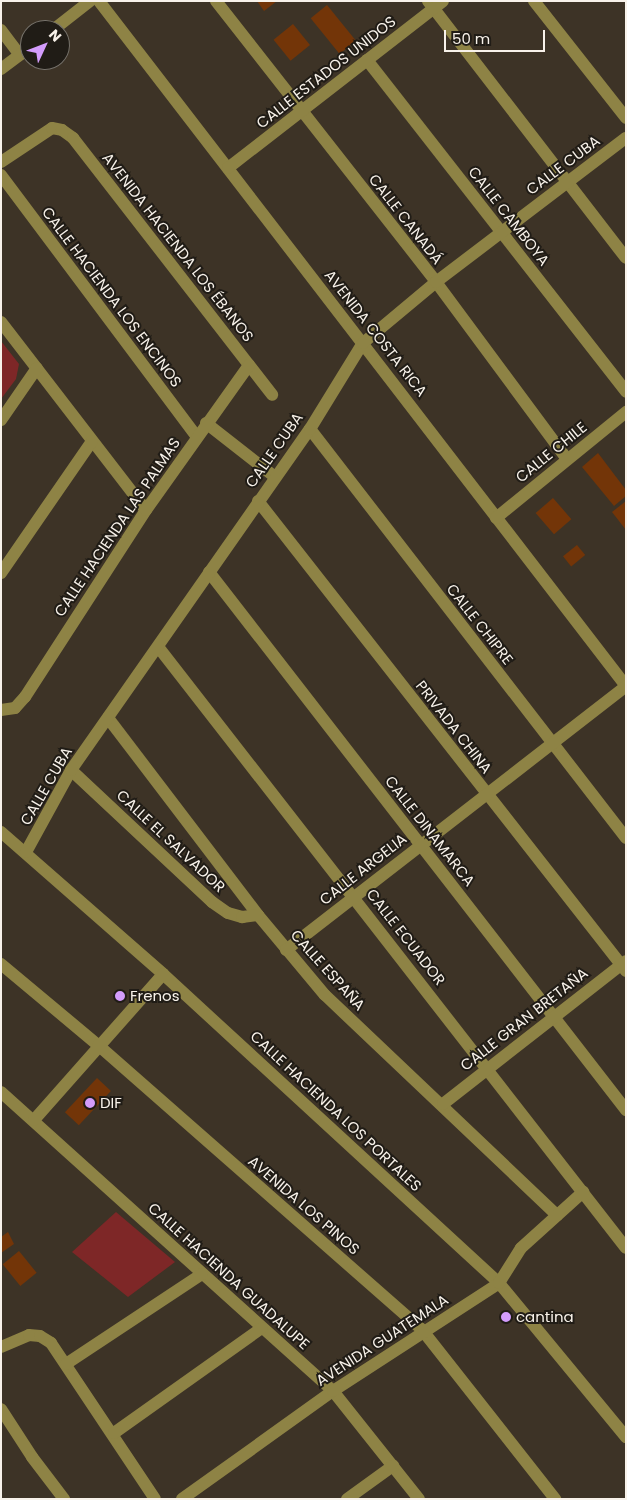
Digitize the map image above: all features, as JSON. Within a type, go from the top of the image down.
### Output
[{"type":"street","points":[[66,20],[90,1]]},
{"type":"street","name":"AVENIDA COSTA RICA","points":[[100,1],[626,686]]},
{"type":"street","name":"CALLE CANADÁ","points":[[216,1],[436,282],[567,459]]},
{"type":"street","points":[[534,1],[626,118]]},
{"type":"street","points":[[435,4],[626,258]]},
{"type":"street","name":"CALLE ESTADOS UNIDOS","points":[[228,168],[367,60],[435,4]]},
{"type":"street","points":[[1,30],[20,47]]},
{"type":"street","points":[[1,69],[20,55]]},
{"type":"street","name":"CALLE CAMBOYA","points":[[367,60],[626,392]]},
{"type":"street","name":"AVENIDA HACIENDA LOS ÉBANOS","points":[[1,162],[52,128],[62,130],[73,138],[272,395]]},
{"type":"street","name":"CALLE CUBA","points":[[26,852],[71,770],[159,648],[209,572],[310,428],[363,343],[436,282],[626,138]]},
{"type":"street","name":"CALLE HACIENDA LOS ENCINOS","points":[[1,176],[197,437]]},
{"type":"street","points":[[1,322],[146,510]]},
{"type":"street","name":"CALLE HACIENDA LAS PALMAS","points":[[1,710],[15,708],[146,510],[249,365]]},
{"type":"street","points":[[1,420],[37,368]]},
{"type":"street","name":"CALLE CHILE","points":[[496,518],[626,412]]},
{"type":"street","points":[[206,423],[275,477]]},
{"type":"street","name":"CALLE CHIPRE","points":[[310,428],[626,838]]},
{"type":"street","points":[[1,573],[92,441]]},
{"type":"street","name":"PRIVADA CHINA","points":[[258,501],[486,794],[624,966]]},
{"type":"street","name":"CALLE DINAMARCA","points":[[209,572],[626,1110]]},
{"type":"street","name":"CALLE ECUADOR","points":[[159,648],[583,1192],[624,1240]]},
{"type":"street","name":"CALLE ARGELIA","points":[[286,950],[626,686]]},
{"type":"street","name":"CALLE ESPAÑA","points":[[108,718],[258,915],[286,950],[332,1001],[443,1104],[557,1215]]},
{"type":"street","name":"CALLE EL SALVADOR","points":[[71,770],[212,902],[228,913],[242,918],[258,915]]},
{"type":"street","name":"CALLE HACIENDA LOS PORTALES","points":[[1,832],[163,974],[499,1283],[626,1437]]},
{"type":"street","name":"AVENIDA LOS PINOS","points":[[1,964],[98,1045],[423,1331],[555,1499]]},
{"type":"street","name":"CALLE GRAN BRETAÑA","points":[[443,1104],[552,1016],[624,966]]},
{"type":"street","points":[[34,1120],[98,1045],[163,974]]},
{"type":"street","name":"CALLE HACIENDA GUADALUPE","points":[[1,1092],[333,1391],[419,1499]]},
{"type":"street","name":"AVENIDA GUATEMALA","points":[[182,1499],[333,1391],[499,1283],[522,1248],[583,1192]]},
{"type":"street","points":[[66,1364],[202,1274]]},
{"type":"street","points":[[114,1433],[262,1328]]},
{"type":"street","points":[[1,1347],[29,1335],[40,1336],[51,1343],[114,1433],[155,1499]]},
{"type":"street","points":[[1,1409],[32,1457],[64,1499]]},
{"type":"street","points":[[347,1499],[393,1466]]},
{"type":"shaded area","points":[[1,341],[19,364],[16,379],[1,399]]},
{"type":"shaded area","points":[[116,1212],[175,1262],[128,1297],[72,1252]]},
{"type":"building","points":[[257,1],[277,1],[264,11]]},
{"type":"building","points":[[327,5],[356,41],[340,54],[311,18]]},
{"type":"building","points":[[293,24],[310,45],[291,61],[274,40]]},
{"type":"building","points":[[598,453],[626,490],[626,496],[614,506],[582,467]]},
{"type":"building","points":[[553,498],[571,519],[554,534],[536,513]]},
{"type":"building","points":[[626,501],[626,530],[612,512]]},
{"type":"building","points":[[577,545],[585,555],[571,566],[563,556]]},
{"type":"building","name":"DIF","points":[[97,1078],[111,1091],[79,1125],[65,1112]]},
{"type":"building","points":[[8,1232],[14,1244],[1,1253],[1,1237]]},
{"type":"building","points":[[19,1251],[37,1273],[20,1286],[3,1264]]},
{"type":"place","name":"Frenos","points":[[120,996]]},
{"type":"place","name":"DIF","points":[[90,1103]]},
{"type":"place","name":"cantina","points":[[506,1317]]}]
